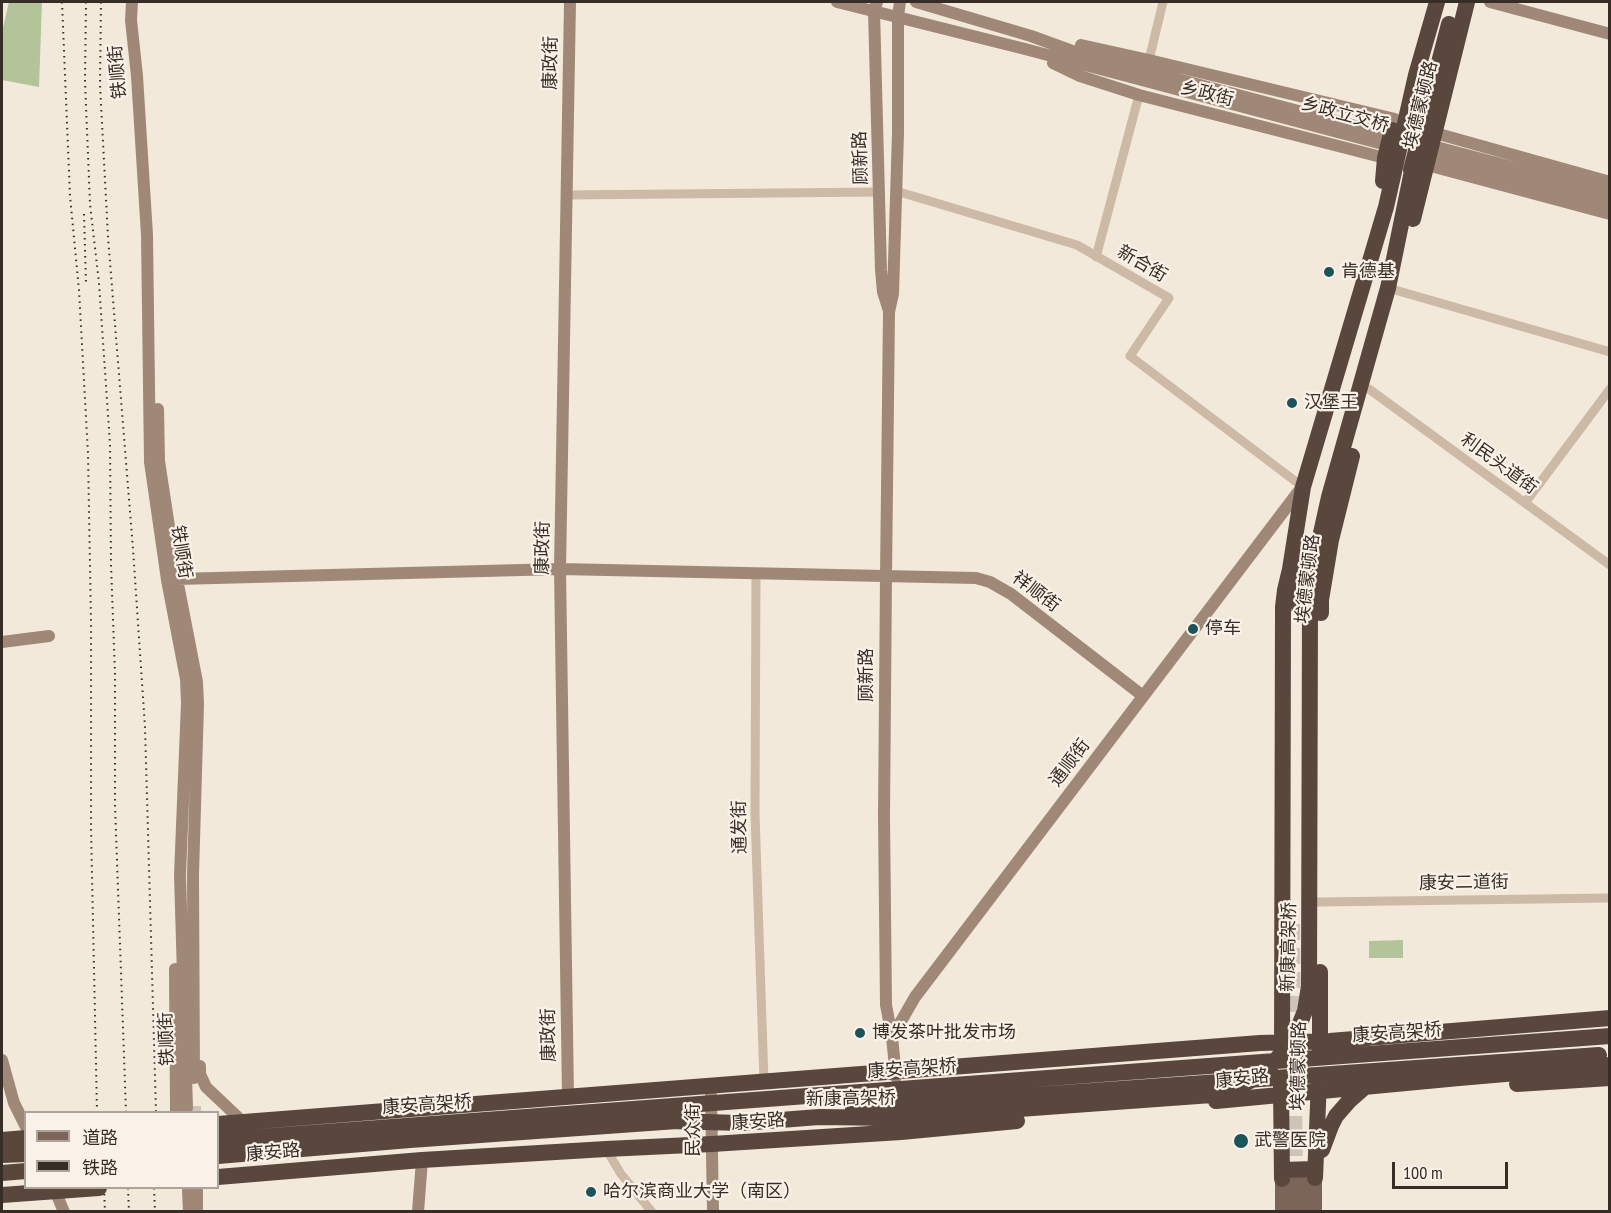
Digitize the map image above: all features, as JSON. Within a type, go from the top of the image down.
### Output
[{"type":"highway","name":"埃德蒙顿路","points":[[1301,1175],[1281,1095],[1283,607],[1303,487],[1386,207],[1416,75],[1437,2]]},
{"type":"highway","name":"埃德蒙顿路","points":[[1290,569],[1297,924],[1299,600],[1303,561],[1317,503],[1420,163],[1455,2]]},
{"type":"highway","name":"埃德蒙顿路","points":[[1420,163],[1435,133],[1467,2]]},
{"type":"highway","points":[[1386,207],[1382,180],[1385,158],[1395,119],[1416,75]]},
{"type":"highway","points":[[1391,289],[1420,163]]},
{"type":"highway","name":"埃德蒙顿路","points":[[1301,1175],[1319,1091],[1321,600],[1330,540],[1369,389],[1391,289]]},
{"type":"highway","name":"新康高架桥","points":[[667,1114],[741,1123],[819,1117],[895,1118],[1212,1095],[1226,1092],[1250,1081],[1270,1066],[1287,1048],[1305,1011],[1309,986],[1310,604],[1313,569],[1329,497],[1391,289]]},
{"type":"highway","points":[[1330,1041],[1610,1018]]},
{"type":"highway","points":[[1330,1041],[1366,1046],[1610,1027]]},
{"type":"highway","name":"康安高架桥","points":[[219,1156],[410,1140],[667,1114],[1610,1036]]},
{"type":"highway","name":"康安路","points":[[219,1124],[896,1070],[1280,1042],[1330,1041]]},
{"type":"highway","points":[[667,1114],[736,1096],[817,1089],[896,1078],[1232,1053],[1266,1048],[1280,1042]]},
{"type":"highway","name":"康安高架桥","points":[[219,1140],[1610,1054]]},
{"type":"highway","name":"康安路","points":[[219,1177],[422,1160],[901,1132],[1610,1065]]},
{"type":"highway","name":"康安路","points":[[1369,1086],[1405,1090],[1610,1078]]},
{"type":"highway","points":[[1301,1175],[1324,1142],[1333,1121],[1349,1101],[1369,1086]]},
{"type":"highway","points":[[2,1142],[24,1141]]},
{"type":"highway","points":[[2,1155],[24,1154]]},
{"type":"highway","points":[[2,1173],[24,1171]]},
{"type":"highway","points":[[2,1187],[24,1189]]},
{"type":"highway","points":[[2,1195],[70,1189]]},
{"type":"main road","name":"铁顺街","points":[[132,2],[131,20],[137,76],[147,235],[150,462],[167,580],[186,679],[186,1109]]},
{"type":"main road","name":"铁顺街","points":[[139,2],[138,16],[144,75],[153,233],[159,461],[177,579],[197,682],[198,704],[187,875]]},
{"type":"main road","name":"康政街","points":[[568,1096],[560,569],[570,2]]},
{"type":"main road","name":"乡政街","points":[[837,2],[876,6],[898,16],[1025,49],[1073,57]]},
{"type":"main road","name":"顾新路","points":[[892,1037],[886,1005],[884,816],[889,312],[893,294],[900,2]]},
{"type":"main road","name":"乡政街","points":[[915,2],[1031,36],[1149,60],[1395,119]]},
{"type":"main road","points":[[1490,2],[1610,34]]},
{"type":"main road","name":"顾新路","points":[[876,6],[881,270],[883,292],[889,312]]},
{"type":"main road","name":"乡政街","points":[[1031,36],[1073,57]]},
{"type":"main road","name":"乡政街","points":[[1025,49],[1080,76],[1139,95],[1385,158]]},
{"type":"main road","name":"乡政立交桥","points":[[1073,57],[1610,193]]},
{"type":"main road","name":"乡政立交桥","points":[[1073,57],[1610,203]]},
{"type":"main road","points":[[1435,133],[1610,183]]},
{"type":"main road","points":[[1420,163],[1610,214]]},
{"type":"main road","name":"通顺街","points":[[892,1037],[915,998],[1303,487]]},
{"type":"main road","name":"祥顺街","points":[[177,579],[560,569],[976,578],[990,582],[1011,594],[1143,696]]},
{"type":"main road","points":[[2,642],[49,636]]},
{"type":"main road","points":[[187,875],[198,894],[200,1074],[206,1087],[243,1122]]},
{"type":"main road","points":[[892,1037],[901,1132]]},
{"type":"main road","points":[[2,1060],[14,1103],[24,1123]]},
{"type":"main road","points":[[2,1082],[6,1098],[24,1137]]},
{"type":"main road","name":"民众街","points":[[711,1085],[713,1212]]},
{"type":"main road","points":[[418,1212],[422,1160]]},
{"type":"main road","points":[[1282,1212],[1301,1175]]},
{"type":"main road","points":[[1294,1212],[1301,1175]]},
{"type":"main road","points":[[1301,1175],[1304,1212]]},
{"type":"main road","points":[[1301,1175],[1315,1212]]},
{"type":"main road","points":[[54,1189],[64,1212]]},
{"type":"main road","points":[[40,1190],[56,1212]]},
{"type":"main road","points":[[189,1212],[193,1191],[198,1212]]},
{"type":"street","points":[[1149,60],[1163,2]]},
{"type":"street","points":[[1096,256],[1139,95]]},
{"type":"street","name":"新合街","points":[[896,191],[1077,245],[1169,298],[1130,356],[1303,487]]},
{"type":"street","points":[[567,195],[880,192]]},
{"type":"street","points":[[1391,289],[1610,352]]},
{"type":"street","name":"利民头道街","points":[[1369,389],[1610,565]]},
{"type":"street","points":[[1525,503],[1610,389]]},
{"type":"street","name":"通发街","points":[[756,573],[755,814],[764,1081]]},
{"type":"street","name":"康安二道街","points":[[1319,902],[1610,898]]},
{"type":"street","points":[[606,1149],[621,1174],[652,1212]]},
{"type":"green space","points":[[9,2],[42,2],[39,87],[2,80],[2,32]]},
{"type":"green space","points":[[1403,940],[1403,958],[1369,958],[1369,941]]},
{"type":"tunnel","points":[[1292,924],[1295,1178]]},
{"type":"tunnel","points":[[195,1106],[195,1111]]},
{"type":"railway","points":[[62,2],[70,196],[79,290],[88,454],[91,827],[97,1111]]},
{"type":"railway","points":[[86,2],[85,81],[90,204],[99,283],[110,444],[115,674],[115,805],[126,1111]]},
{"type":"railway","points":[[101,2],[100,85],[108,237],[145,727],[156,1111]]},
{"type":"railway","points":[[84,214],[86,283]]},
{"type":"railway","points":[[104,1189],[105,1212]]},
{"type":"railway","points":[[128,1189],[129,1212]]},
{"type":"railway","points":[[154,1189],[155,1212]]},
{"type":"place","name":"肯德基","points":[[1329,272]]},
{"type":"place","name":"汉堡王","points":[[1292,403]]},
{"type":"place","name":"停车","points":[[1193,629]]},
{"type":"place","name":"博发茶叶批发市场","points":[[860,1033]]},
{"type":"place","name":"武警医院","points":[[1241,1141]]},
{"type":"place","name":"哈尔滨商业大学（南区）","points":[[591,1192]]}]
